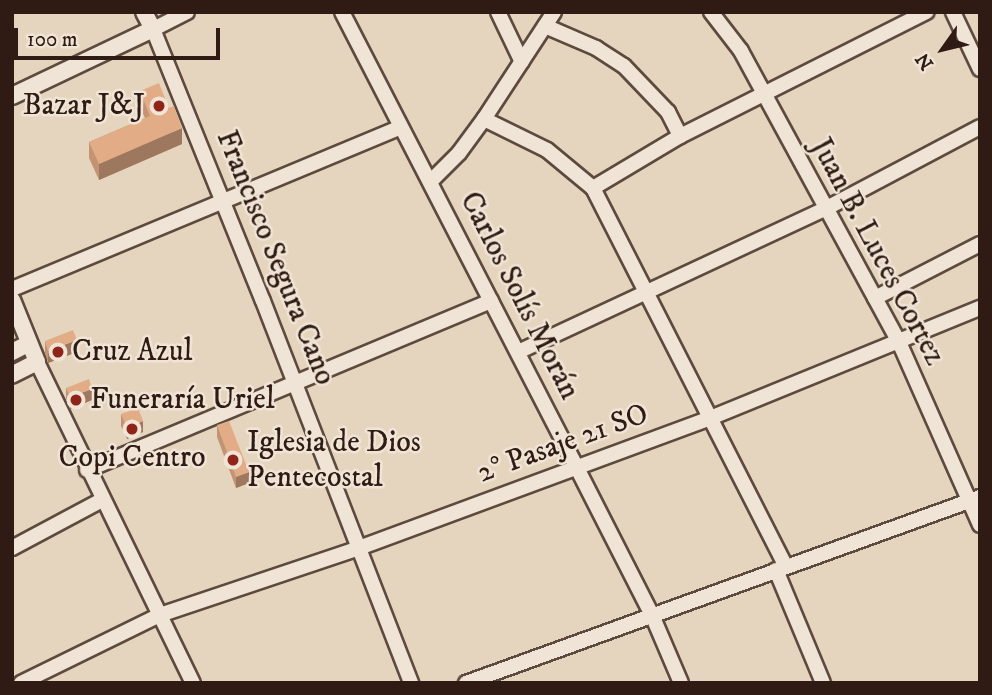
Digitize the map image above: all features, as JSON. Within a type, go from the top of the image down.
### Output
[{"type":"street","name":"Francisco Segura Cano","points":[[144,12],[224,202],[411,683]]},
{"type":"street","points":[[12,96],[187,12]]},
{"type":"street","name":"Carlos Solís Morán","points":[[342,12],[652,615],[681,683]]},
{"type":"street","points":[[498,12],[522,62]]},
{"type":"street","points":[[431,181],[459,153],[484,119],[554,12]]},
{"type":"street","points":[[593,188],[680,136],[927,12]]},
{"type":"street","points":[[953,12],[980,69]]},
{"type":"street","name":"Juan B. Luces Cortez","points":[[713,13],[733,40],[765,94],[899,342],[975,498],[980,525]]},
{"type":"street","points":[[545,26],[596,48],[624,66],[668,112],[680,136]]},
{"type":"street","points":[[484,119],[547,150],[593,188],[710,418],[781,569],[823,683]]},
{"type":"street","points":[[12,289],[401,127]]},
{"type":"street","points":[[518,352],[825,209],[980,127]]},
{"type":"street","points":[[875,298],[980,244]]},
{"type":"street","points":[[12,300],[28,344],[87,470],[193,683]]},
{"type":"street","points":[[87,470],[491,301]]},
{"type":"street","name":"2° Pasaje 21 SO","points":[[21,683],[160,615],[359,548],[710,418],[980,309]]},
{"type":"street","points":[[12,352],[28,344]]},
{"type":"street","points":[[12,375],[37,362]]},
{"type":"street","points":[[466,683],[975,498]]},
{"type":"street","points":[[12,548],[102,500]]},
{"type":"building","points":[[159,83],[169,108],[174,106],[182,128],[99,164],[89,142],[150,116],[140,91]]},
{"type":"building","points":[[73,330],[77,340],[48,351],[45,341]]},
{"type":"building","points":[[89,379],[92,389],[70,397],[66,388]]},
{"type":"building","points":[[138,408],[143,421],[127,428],[121,414]]},
{"type":"building","points":[[229,421],[249,472],[236,477],[217,425]]},
{"type":"place","name":"Bazar J&J","points":[[159,106]]},
{"type":"place","name":"Cruz Azul","points":[[58,352]]},
{"type":"place","name":"Funeraría Uriel","points":[[76,400]]},
{"type":"place","name":"Copi Centro","points":[[132,429]]},
{"type":"place","name":"Iglesia de Dios Pentecostal","points":[[233,460]]}]
